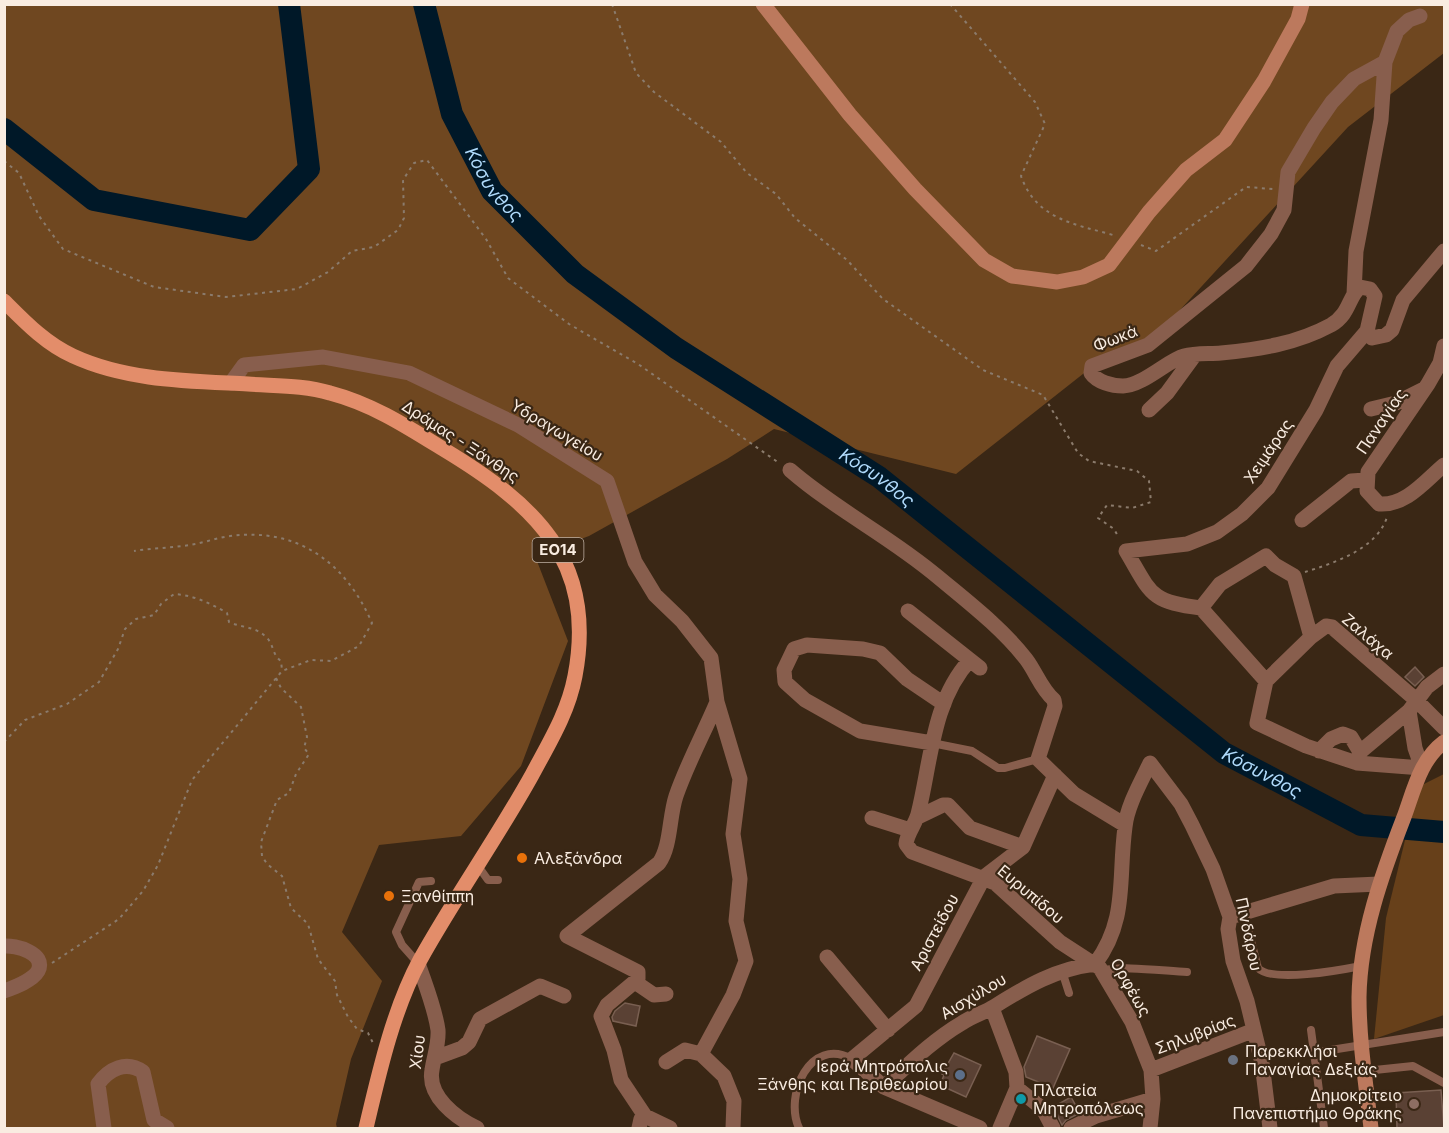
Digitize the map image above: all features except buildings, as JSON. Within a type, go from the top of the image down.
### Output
[{"type":"main road","name":"Δράμας - Ξάνθης","points":[[4,301],[45,339],[73,356],[134,375],[293,387],[328,392],[399,420],[475,468],[515,497],[543,526],[565,561],[575,595],[579,627],[575,675],[560,724],[478,866],[418,963],[389,1046],[366,1128]]},
{"type":"street","points":[[763,4],[850,115],[915,189],[984,260],[1012,276],[1057,282],[1083,277],[1109,265],[1186,170],[1225,140],[1264,81],[1298,19],[1302,4]]},
{"type":"street","points":[[1420,16],[1409,20],[1396,31],[1385,62],[1381,120],[1356,251],[1360,291],[1373,292],[1375,299],[1366,331],[1372,338],[1379,338],[1392,330],[1404,300],[1444,251]]},
{"type":"street","points":[[1285,189],[1288,172],[1332,102],[1354,79],[1385,62]]},
{"type":"street","name":"Φωκά","points":[[1285,189],[1284,210],[1271,234],[1246,266],[1148,345],[1092,366],[1091,373],[1108,384],[1125,386],[1161,371],[1184,356],[1264,349],[1300,340],[1333,324],[1350,307],[1360,291]]},
{"type":"street","name":"Χειμάρας","points":[[1126,551],[1187,544],[1217,532],[1242,514],[1268,488],[1316,411],[1336,366],[1366,331]]},
{"type":"street","name":"Παναγίας","points":[[1390,505],[1379,504],[1372,498],[1366,480],[1368,472],[1440,363],[1444,346]]},
{"type":"street","points":[[1149,410],[1167,393],[1194,356]]},
{"type":"street","name":"Υδραγωγείου","points":[[231,383],[244,365],[323,357],[409,373],[518,425],[607,481],[635,562],[655,595],[682,621],[711,658],[717,702],[740,779],[733,834],[740,879],[736,921],[746,961],[733,995],[701,1054]]},
{"type":"street","points":[[1371,409],[1396,403],[1424,389]]},
{"type":"street","points":[[1390,505],[1402,500],[1444,465]]},
{"type":"street","points":[[790,470],[823,499],[891,539],[999,631],[1026,659],[1047,694],[1054,700],[1055,706],[1038,759],[1074,794],[1125,825]]},
{"type":"street","points":[[1302,520],[1351,481],[1366,480]]},
{"type":"street","points":[[1126,551],[1152,594],[1177,605],[1201,608],[1266,681]]},
{"type":"street","points":[[1201,608],[1220,584],[1263,557],[1270,558],[1275,565],[1294,576],[1311,637],[1266,681],[1257,723],[1319,751],[1422,768]]},
{"type":"street","name":"Ευρυπίδου","points":[[908,610],[975,664],[944,704],[932,743],[914,823],[906,844],[912,852],[995,883],[1060,942],[1098,968]]},
{"type":"street","name":"Ζαλάχα","points":[[1311,637],[1326,626],[1332,627],[1412,705]]},
{"type":"street","points":[[932,743],[860,731],[805,700],[785,682],[784,670],[794,649],[807,645],[863,649],[880,653],[907,679],[944,704]]},
{"type":"street","points":[[1359,758],[1444,674]]},
{"type":"street","points":[[670,1128],[642,1122],[621,1080],[614,1050],[601,1016],[607,1005],[638,979],[638,972],[633,967],[570,940],[568,933],[659,863],[665,854],[668,828],[676,797],[717,702]]},
{"type":"street","points":[[1412,705],[1444,728]]},
{"type":"street","points":[[1412,705],[1415,748],[1422,768]]},
{"type":"street","points":[[1319,751],[1331,739],[1343,734],[1350,737],[1359,758]]},
{"type":"street","points":[[1371,1128],[1359,1023],[1361,966],[1382,877],[1413,792],[1422,768],[1444,742]]},
{"type":"street","name":"Ορφέως","points":[[1150,763],[1125,825],[1119,914],[1110,944],[1098,968],[1132,1022],[1151,1070],[1154,1099],[1150,1128]]},
{"type":"street","name":"Πινδάρου","points":[[1150,763],[1181,804],[1192,825],[1213,869],[1230,916],[1228,928],[1233,961],[1247,1001],[1252,1031],[1262,1063],[1270,1128]]},
{"type":"street","name":"Αριστείδου","points":[[852,1059],[916,1006],[984,877],[1023,847],[1055,775]]},
{"type":"street","points":[[872,818],[914,823],[943,805],[948,806],[970,828],[1023,847]]},
{"type":"street","points":[[1230,916],[1335,886],[1382,877]]},
{"type":"street","points":[[4,946],[25,948],[36,959],[39,966],[37,973],[4,991]]},
{"type":"street","points":[[827,957],[888,1030]]},
{"type":"street","name":"Χίου","points":[[418,963],[437,1027],[439,1042],[432,1086],[441,1100],[477,1128]]},
{"type":"street","name":"Αισχύλου","points":[[884,1087],[946,1033],[1026,986],[1062,970],[1098,968]]},
{"type":"street","points":[[635,982],[654,995],[666,994]]},
{"type":"street","points":[[435,1058],[462,1048],[470,1042],[480,1019],[540,986],[564,996]]},
{"type":"street","points":[[992,1008],[1016,1072],[1017,1088],[1000,1128]]},
{"type":"street","name":"Σηλυβρίας","points":[[1151,1070],[1252,1031]]},
{"type":"street","points":[[666,1062],[685,1050],[701,1054],[724,1076],[734,1101],[733,1128]]},
{"type":"street","points":[[852,1059],[884,1087],[980,1128]]},
{"type":"street","points":[[104,1128],[98,1084],[107,1071],[127,1066],[136,1067],[143,1072],[154,1120],[167,1128]]},
{"type":"street","points":[[1017,1088],[1043,1109],[1053,1128]]},
{"type":"street","points":[[1071,1128],[1110,1111],[1154,1099]]},
{"type":"lane","points":[[932,743],[972,751],[998,768],[1038,759]]},
{"type":"lane","points":[[478,866],[488,880],[498,880]]},
{"type":"lane","points":[[418,963],[402,945],[396,932],[419,882],[431,880]]},
{"type":"lane","points":[[1248,929],[1258,968],[1263,973],[1334,972],[1361,966]]},
{"type":"lane","points":[[1098,968],[1187,972]]},
{"type":"lane","points":[[1062,970],[1070,993]]},
{"type":"lane","points":[[1311,1030],[1312,1053],[1324,1128]]},
{"type":"lane","points":[[1312,1053],[1444,1032]]},
{"type":"lane","points":[[799,1128],[795,1117],[795,1087],[806,1068],[823,1055],[846,1055],[852,1059]]},
{"type":"lane","points":[[1365,1071],[1413,1066],[1444,1083]]},
{"type":"path","points":[[612,4],[636,73],[654,92],[721,142],[747,173],[776,194],[795,218],[847,260],[884,299],[983,370],[1043,395],[1078,453],[1089,461],[1137,471],[1149,481],[1151,502],[1132,507],[1107,505],[1098,518],[1114,529],[1126,551]]},
{"type":"path","points":[[950,4],[1035,102],[1045,124],[1021,176],[1027,192],[1046,213],[1156,251],[1246,187],[1285,189]]},
{"type":"path","points":[[4,162],[19,172],[39,216],[63,249],[154,287],[226,297],[297,289],[328,272],[352,251],[374,248],[398,230],[404,218],[403,180],[414,163],[427,160],[486,239],[508,278],[568,324],[638,364],[790,470]]},
{"type":"path","points":[[1294,576],[1345,557],[1366,545],[1384,526],[1390,505]]},
{"type":"path","points":[[37,973],[119,919],[143,891],[158,865],[192,780],[282,671],[311,660],[331,661],[359,645],[372,623],[354,591],[323,557],[294,540],[266,536],[231,536],[189,545],[134,551]]},
{"type":"path","points":[[4,742],[25,720],[67,704],[99,682],[118,649],[124,628],[136,619],[154,615],[161,604],[174,594],[188,595],[215,606],[227,613],[229,622],[238,627],[252,627],[267,638],[274,657],[280,661],[282,671]]},
{"type":"path","points":[[276,678],[281,688],[301,707],[307,737],[304,748],[309,754],[296,774],[289,793],[278,800],[261,842],[262,856],[267,864],[282,876],[291,908],[308,924],[318,959],[335,981],[337,995],[357,1029],[368,1033],[375,1045],[389,1046]]},
{"type":"shaded area","points":[[5,5],[1444,5],[1444,53],[1348,127],[1157,335],[1107,355],[956,474],[774,429],[727,459],[589,536],[535,556],[568,641],[521,766],[461,836],[379,845],[342,932],[382,981],[351,1059],[337,1128],[5,1128]]},
{"type":"shaded area","points":[[1444,774],[1444,1015],[1374,1039],[1386,918],[1418,787]]},
{"type":"waterway","name":"Κόσυνθος","points":[[4,129],[94,200],[250,230],[309,169],[289,4]]},
{"type":"waterway","name":"Κόσυνθος","points":[[424,4],[452,114],[492,191],[575,274],[676,348],[879,477],[1224,753],[1361,825],[1444,832]]},
{"type":"place","name":"Αλεξάνδρα","points":[[522,858]]},
{"type":"place","name":"Ξανθίππη","points":[[389,896]]},
{"type":"place","name":"Παρεκκλήσι Παναγίας Δεξιάς","points":[[1233,1060]]},
{"type":"place","name":"Ιερά Μητρόπολις Ξάνθης και Περιθεωρίου","points":[[960,1075]]},
{"type":"place","name":"Πλατεία Μητροπόλεως","points":[[1021,1099]]},
{"type":"place","name":"Δημοκρίτειο Πανεπιστήμιο Θράκης","points":[[1414,1104]]}]
